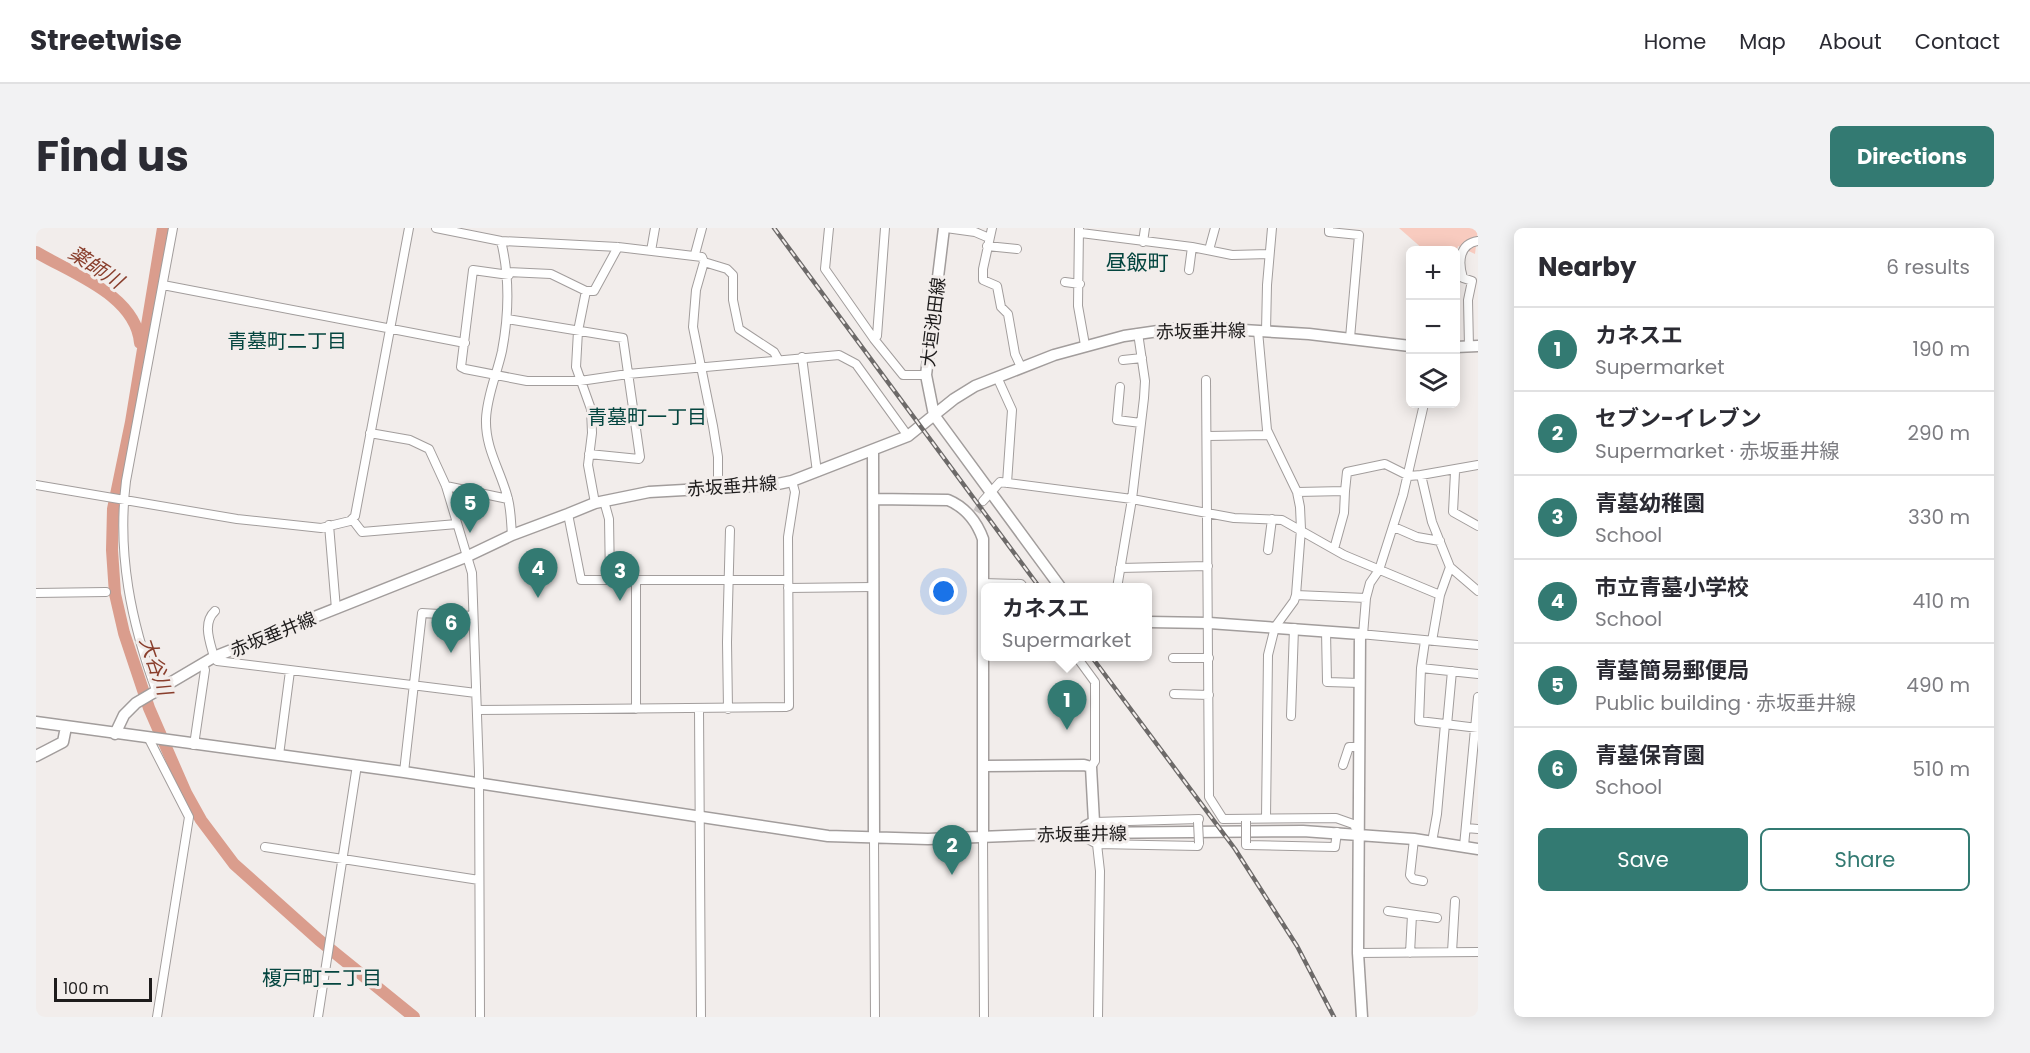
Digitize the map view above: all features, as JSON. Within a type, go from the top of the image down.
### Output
[{"type":"main road","name":"大垣池田線","points":[[934,415],[926,375],[945,228]]},
{"type":"main road","name":"赤坂垂井線","points":[[116,734],[124,714],[141,700],[208,660],[468,556],[512,535],[600,502],[649,492],[792,481],[909,436],[967,390],[1021,367],[1085,345],[1138,333],[1181,329],[1262,331],[1350,338],[1406,345]]},
{"type":"main road","points":[[934,415],[1057,583]]},
{"type":"main road","points":[[873,450],[874,839]]},
{"type":"main road","points":[[873,499],[948,500],[959,504],[975,516],[982,539],[982,583]]},
{"type":"main road","points":[[1152,622],[1209,622],[1361,634],[1358,953],[1362,1017]]},
{"type":"main road","points":[[983,661],[983,837]]},
{"type":"main road","name":"赤坂垂井線","points":[[36,722],[153,740],[357,765],[828,836],[874,839],[1082,833],[1337,832],[1414,839],[1478,849]]},
{"type":"main road","points":[[36,756],[63,742],[66,727]]},
{"type":"main road","points":[[984,766],[1084,765],[1091,767],[1094,822],[1086,826],[1082,833]]},
{"type":"street","points":[[154,691],[131,607],[125,569],[122,498],[173,228]]},
{"type":"street","points":[[409,228],[352,519],[362,532],[457,524]]},
{"type":"street","points":[[436,228],[501,241],[618,247],[695,254],[702,257],[704,262],[696,290],[693,327],[718,457],[718,488]]},
{"type":"street","points":[[651,251],[655,228]]},
{"type":"street","points":[[695,254],[702,228]]},
{"type":"street","points":[[829,228],[825,269],[874,339],[903,375],[926,375]]},
{"type":"street","points":[[874,339],[877,336],[885,228]]},
{"type":"street","points":[[945,228],[975,232],[988,242],[1017,249]]},
{"type":"street","points":[[992,228],[983,280],[997,286],[1001,307],[1008,314],[1015,354],[1021,367]]},
{"type":"street","points":[[1143,242],[1145,228]]},
{"type":"street","points":[[1209,250],[1215,228]]},
{"type":"street","points":[[1266,818],[1268,654],[1275,627],[1296,595],[1301,529],[1297,492],[1269,435],[1264,412],[1262,331],[1272,228]]},
{"type":"street","points":[[1329,228],[1329,232],[1359,231],[1350,338]]},
{"type":"street","points":[[1085,345],[1078,306],[1080,230],[1232,255],[1269,254]]},
{"type":"street","points":[[501,241],[508,273],[507,319],[495,377],[488,397],[488,443],[508,499],[512,535]]},
{"type":"street","points":[[1473,346],[1468,300],[1475,282],[1462,278],[1458,263],[1463,251],[1471,242],[1478,241]]},
{"type":"street","points":[[618,247],[594,291],[586,291],[551,274],[472,270],[461,367],[495,377],[526,381],[580,381],[628,374],[839,355],[856,364],[909,436]]},
{"type":"street","points":[[1189,270],[1192,247]]},
{"type":"street","points":[[704,262],[727,269],[732,275],[733,300],[739,329],[774,352],[778,359]]},
{"type":"street","points":[[1065,282],[1080,284]]},
{"type":"street","points":[[163,285],[465,343]]},
{"type":"street","points":[[586,291],[578,329],[576,367],[591,409],[592,433],[588,465],[600,502],[609,519],[610,580]]},
{"type":"street","points":[[507,319],[623,338],[640,457],[639,459],[589,454]]},
{"type":"street","points":[[1118,583],[1132,498],[1145,381],[1138,333]]},
{"type":"street","points":[[802,357],[817,472]]},
{"type":"street","points":[[1123,360],[1142,358]]},
{"type":"street","points":[[997,377],[1012,410],[1007,483]]},
{"type":"street","points":[[1206,380],[1209,514],[1209,797],[1223,819],[1346,819],[1359,833]]},
{"type":"street","points":[[1120,387],[1117,420],[1141,423]]},
{"type":"street","points":[[1423,408],[1409,476],[1394,527],[1379,570],[1370,583],[1361,634],[1478,645]]},
{"type":"street","points":[[370,433],[410,440],[429,449],[446,486],[468,556],[477,710],[480,1017]]},
{"type":"street","points":[[1208,436],[1269,435]]},
{"type":"street","points":[[1334,549],[1344,513],[1347,472],[1385,464],[1409,476],[1421,476],[1478,465]]},
{"type":"street","points":[[1455,471],[1453,512],[1478,526]]},
{"type":"street","points":[[1421,476],[1450,567],[1478,591]]},
{"type":"street","points":[[477,710],[728,709],[789,706],[788,537],[795,492],[792,481]]},
{"type":"street","points":[[983,501],[989,491],[1000,482],[1132,498],[1234,518],[1282,520],[1334,549],[1440,595]]},
{"type":"street","points":[[36,485],[237,519],[321,528],[352,519]]},
{"type":"street","points":[[446,486],[508,499]]},
{"type":"street","points":[[1297,492],[1345,491]]},
{"type":"street","points":[[568,513],[581,580],[728,580],[873,587]]},
{"type":"street","points":[[1268,550],[1272,519]]},
{"type":"street","points":[[329,525],[336,609]]},
{"type":"street","points":[[1394,527],[1417,537],[1440,541]]},
{"type":"street","points":[[728,709],[730,531]]},
{"type":"street","points":[[1120,568],[1208,566]]},
{"type":"street","points":[[1450,567],[1440,595],[1421,668],[1419,721],[1477,728]]},
{"type":"street","points":[[636,580],[636,709]]},
{"type":"street","points":[[36,593],[106,592]]},
{"type":"street","points":[[1296,595],[1366,598]]},
{"type":"street","points":[[194,745],[208,660],[207,625],[209,617],[215,611]]},
{"type":"street","points":[[404,772],[422,613],[473,616]]},
{"type":"street","points":[[1291,716],[1294,628]]},
{"type":"street","points":[[1326,631],[1327,682],[1360,683]]},
{"type":"street","points":[[1173,658],[1209,658]]},
{"type":"street","points":[[208,660],[476,693]]},
{"type":"street","points":[[1079,661],[1095,682],[1095,762],[1091,767]]},
{"type":"street","points":[[1421,668],[1478,674]]},
{"type":"street","points":[[279,755],[290,671]]},
{"type":"street","points":[[1432,842],[1452,671]]},
{"type":"street","points":[[1174,694],[1209,695]]},
{"type":"street","points":[[1464,846],[1474,777],[1478,697]]},
{"type":"street","points":[[699,709],[701,1017]]},
{"type":"street","points":[[153,740],[189,817],[158,1017]]},
{"type":"street","points":[[1343,765],[1349,747],[1360,747]]},
{"type":"street","points":[[318,1017],[357,765]]},
{"type":"street","points":[[1082,833],[1097,844],[1198,846],[1199,843],[1199,819],[1094,822]]},
{"type":"street","points":[[1246,819],[1246,845],[1335,847],[1337,832]]},
{"type":"street","points":[[1466,828],[1478,829]]},
{"type":"street","points":[[983,837],[984,1017]]},
{"type":"street","points":[[874,839],[875,1017]]},
{"type":"street","points":[[1414,839],[1410,875],[1413,879],[1423,881]]},
{"type":"street","points":[[1097,844],[1101,871],[1098,1017]]},
{"type":"street","points":[[265,847],[479,880]]},
{"type":"street","points":[[1452,952],[1455,901]]},
{"type":"street","points":[[1388,911],[1437,918]]},
{"type":"street","points":[[1410,953],[1412,915]]},
{"type":"street","points":[[1358,953],[1478,952]]},
{"type":"shaded area","points":[[1399,228],[1478,228],[1475,254],[1460,246],[1419,246]]},
{"type":"waterway","name":"大谷川","points":[[163,228],[131,422],[113,509],[112,550],[115,594],[124,633],[149,708],[186,793],[201,820],[234,864],[319,940],[414,1017]]},
{"type":"waterway","name":"薬師川","points":[[36,252],[100,287],[115,299],[127,311],[136,326],[140,343]]},
{"type":"tunnel","points":[[977,512],[983,501]]},
{"type":"railway","points":[[774,228],[1036,583]]},
{"type":"railway","points":[[1095,661],[1235,849],[1297,946],[1334,1017]]},
{"type":"place","name":"青墓簡易郵便局","points":[[470,533]]},
{"type":"place","name":"市立青墓小学校","points":[[538,598]]},
{"type":"place","name":"青墓幼稚園","points":[[620,601]]},
{"type":"place","name":"青墓保育園","points":[[451,653]]},
{"type":"place","name":"カネスエ","points":[[1067,730]]},
{"type":"place","name":"セブン-イレブン","points":[[952,875]]},
{"type":"district","name":"昼飯町","points":[[1137,262]]},
{"type":"district","name":"青墓町二丁目","points":[[287,341]]},
{"type":"district","name":"青墓町一丁目","points":[[647,417]]},
{"type":"district","name":"榎戸町二丁目","points":[[322,978]]}]
